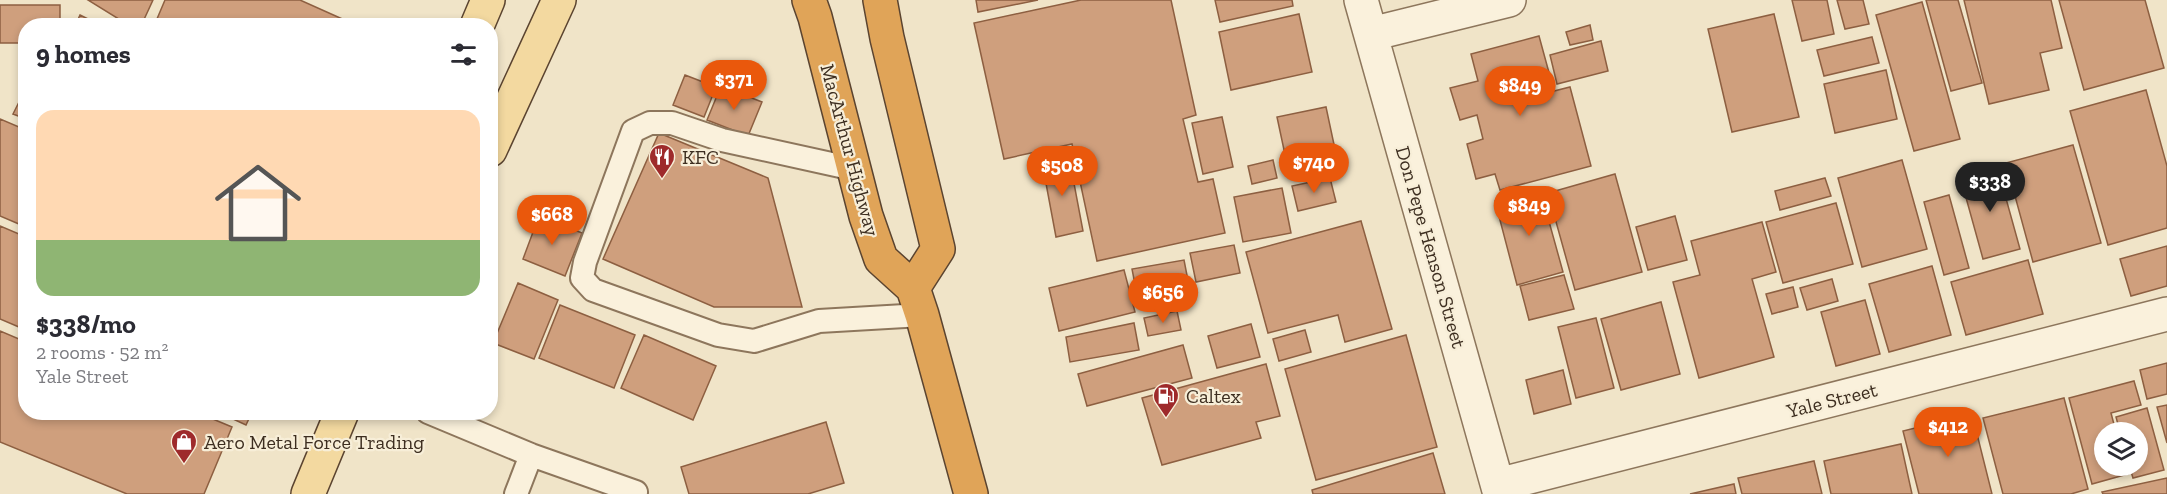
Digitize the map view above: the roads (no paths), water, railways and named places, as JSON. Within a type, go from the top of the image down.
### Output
[{"type":"highway","points":[[879,0],[938,249],[918,301],[971,494]]},
{"type":"highway","name":"MacArthur Highway","points":[[807,6],[880,259],[918,301]]},
{"type":"main road","points":[[480,18],[488,0]]},
{"type":"main road","points":[[498,133],[560,0]]},
{"type":"main road","points":[[308,494],[339,420]]},
{"type":"street","name":"Don Pepe Henson Street","points":[[1361,0],[1499,490]]},
{"type":"street","points":[[1371,34],[1509,0]]},
{"type":"street","name":"Yale Street","points":[[1499,490],[2167,314]]},
{"type":"lane","points":[[854,169],[722,140],[672,123],[650,123],[633,130],[585,262],[582,278],[593,290],[718,335],[754,341],[819,321],[918,301]]},
{"type":"lane","points":[[447,420],[531,455],[636,492]]},
{"type":"lane","points":[[516,494],[531,455]]},
{"type":"place","name":"KFC","points":[[662,180]]},
{"type":"place","name":"Caltex","points":[[1166,419]]},
{"type":"place","name":"Aero Metal Force Trading","points":[[184,465]]}]
